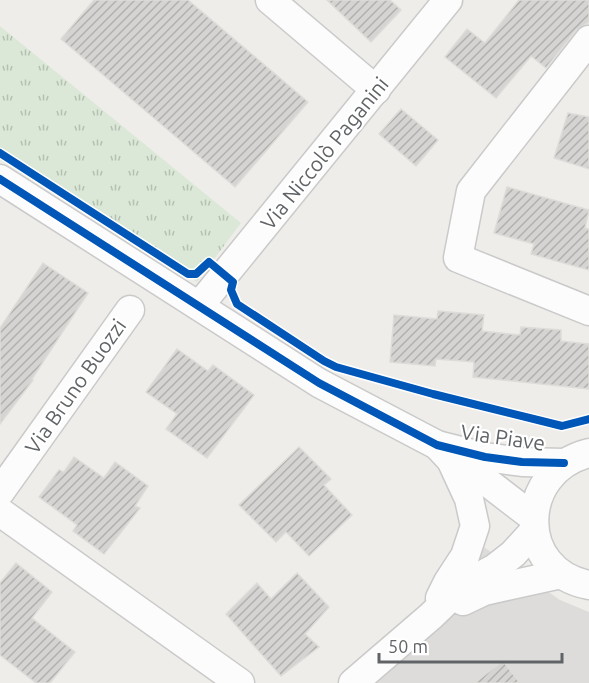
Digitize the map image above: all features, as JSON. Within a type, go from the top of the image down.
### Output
[{"type":"street","points":[[270,0],[376,90]]},
{"type":"street","name":"Via Niccolò Paganini","points":[[199,306],[448,0]]},
{"type":"street","points":[[584,57],[471,191],[458,258],[589,311]]},
{"type":"street","name":"Via Piave","points":[[0,179],[319,383],[444,452],[522,462],[577,458]]},
{"type":"street","name":"Via Bruno Buozzi","points":[[0,492],[130,310]]},
{"type":"street","points":[[444,452],[478,475],[534,525],[543,554],[561,574],[589,585]]},
{"type":"street","points":[[432,616],[448,582],[465,556],[475,526],[470,499],[444,452]]},
{"type":"street","name":"Via Piave","points":[[534,525],[535,506],[550,474],[577,458]]},
{"type":"street","points":[[0,512],[240,683]]},
{"type":"street","points":[[353,683],[432,616],[462,586],[495,568],[513,554],[534,525]]},
{"type":"street","points":[[432,616],[484,591],[561,574]]},
{"type":"shaded area","points":[[481,545],[560,600],[589,612],[589,683],[359,683]]},
{"type":"green space","points":[[0,26],[241,223],[197,282],[0,160]]},
{"type":"building","points":[[94,0],[188,0],[308,102],[235,187],[61,39]]},
{"type":"building","points":[[327,0],[390,0],[401,10],[371,42]]},
{"type":"building","points":[[519,0],[589,0],[589,22],[576,30],[546,68],[531,56],[496,98],[445,57],[467,29],[485,43]]},
{"type":"building","points":[[401,109],[438,140],[416,166],[379,134]]},
{"type":"building","points":[[568,113],[589,117],[589,169],[554,158]]},
{"type":"building","points":[[507,187],[589,210],[585,228],[589,229],[589,270],[531,254],[534,244],[494,233]]},
{"type":"building","points":[[43,263],[88,293],[33,380],[0,424],[0,328]]},
{"type":"building","points":[[438,311],[484,315],[482,331],[520,335],[521,327],[561,330],[561,341],[589,344],[589,389],[473,377],[474,362],[436,359],[435,366],[390,362],[394,315],[437,319]]},
{"type":"building","points":[[177,349],[208,371],[213,365],[254,395],[207,458],[166,429],[177,414],[146,392]]},
{"type":"building","points":[[299,447],[331,479],[324,485],[352,515],[309,556],[286,532],[276,542],[239,505]]},
{"type":"building","points":[[74,457],[104,478],[115,462],[148,486],[135,506],[140,508],[104,554],[73,531],[77,525],[39,497],[59,470],[64,472]]},
{"type":"building","points":[[16,563],[52,592],[32,618],[75,652],[50,683],[36,683],[0,655],[0,583]]},
{"type":"building","points":[[297,573],[329,607],[305,634],[319,647],[281,676],[226,614],[257,583],[271,599]]},
{"type":"building","points":[[503,661],[520,683],[474,683]]},
{"type":"cycle path","points":[[0,153],[188,274],[196,274],[209,262],[233,282],[231,290],[237,304],[336,367],[562,426],[589,419]]},
{"type":"cycle path","points":[[0,179],[319,383],[437,445],[485,457],[522,462],[564,463]]}]
